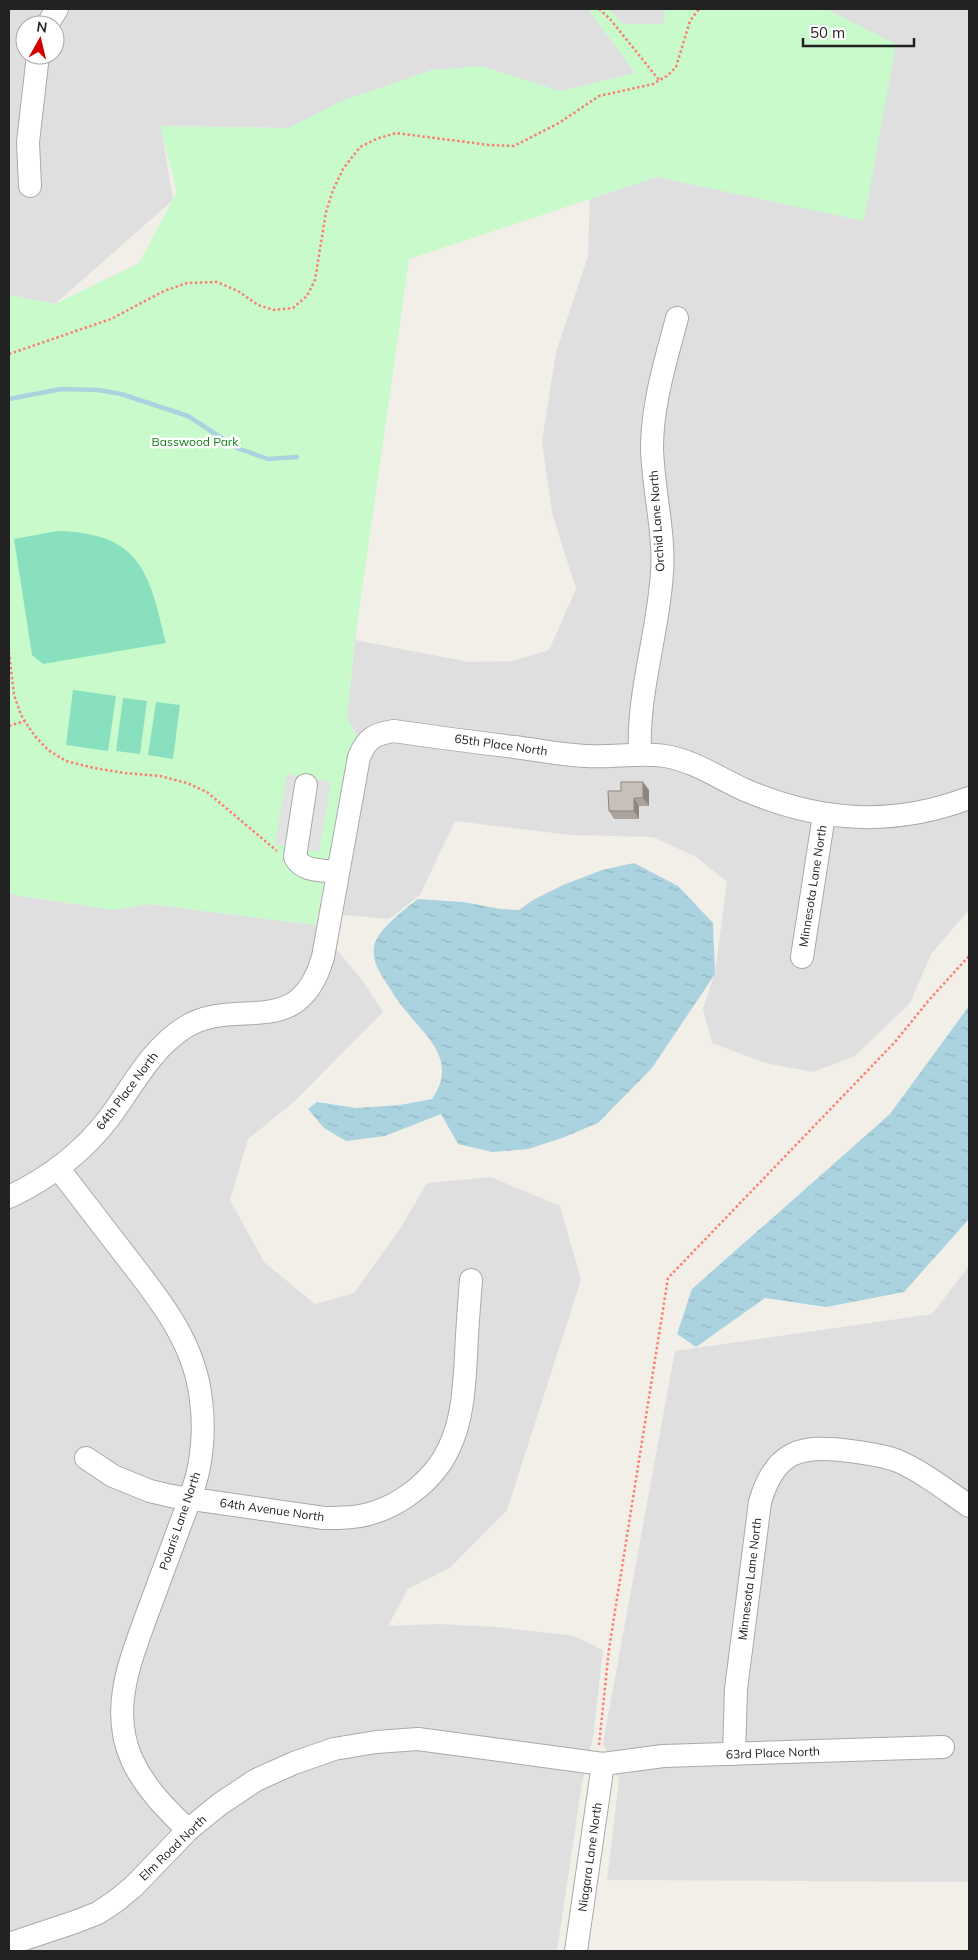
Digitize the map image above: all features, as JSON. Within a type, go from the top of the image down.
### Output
[{"type":"street","points":[[30,186],[28,142],[37,65]]},
{"type":"street","name":"Orchid Lane North","points":[[640,754],[640,712],[654,641],[662,570],[661,535],[653,466],[653,432],[657,398],[676,318]]},
{"type":"street","name":"65th Place North","points":[[226,1016],[278,1010],[296,1002],[312,984],[319,972],[324,956],[360,757],[364,746],[372,737],[383,733],[394,731],[587,756],[640,754],[666,756],[711,772],[731,784],[765,799],[824,815],[853,818],[897,816],[936,809],[969,798]]},
{"type":"street","points":[[306,785],[295,857],[298,864],[305,867],[338,872]]},
{"type":"street","name":"Minnesota Lane North","points":[[802,957],[824,815]]},
{"type":"street","name":"64th Place North","points":[[9,1197],[32,1186],[58,1168],[90,1139],[158,1050],[169,1039],[185,1027],[205,1018],[226,1016]]},
{"type":"street","name":"Polaris Lane North","points":[[58,1168],[162,1303],[181,1333],[194,1365],[201,1399],[203,1434],[199,1468],[190,1499],[129,1663],[121,1703],[125,1740],[139,1774],[161,1804],[188,1830]]},
{"type":"street","name":"64th Avenue North","points":[[86,1458],[113,1476],[150,1491],[190,1499],[324,1518],[346,1518],[369,1514],[394,1504],[415,1491],[433,1471],[449,1450],[458,1425],[463,1399],[471,1280]]},
{"type":"street","name":"Minnesota Lane North","points":[[734,1754],[736,1689],[760,1502],[766,1482],[777,1466],[792,1454],[812,1448],[830,1448],[870,1454],[897,1461],[923,1475],[969,1506]]},
{"type":"street","name":"Elm Road North","points":[[9,1944],[98,1913],[134,1886],[188,1830],[220,1804],[256,1780],[294,1763],[334,1749],[376,1742],[418,1739],[603,1764]]},
{"type":"street","name":"63rd Place North","points":[[603,1764],[663,1756],[943,1746]]},
{"type":"street","name":"Niagara Lane North","points":[[576,1951],[603,1764]]},
{"type":"path","points":[[599,9],[659,81]]},
{"type":"path","points":[[9,354],[111,319],[164,291],[187,283],[217,282],[238,291],[258,305],[274,310],[293,308],[307,296],[315,280],[326,212],[333,190],[343,169],[360,148],[376,139],[396,133],[489,145],[514,146],[559,123],[599,96],[653,84],[667,76],[676,68],[690,22],[699,9]]},
{"type":"path","points":[[9,652],[14,694],[21,715],[34,735],[48,750],[66,761],[125,773],[160,776],[187,783],[207,792],[282,855]]},
{"type":"path","points":[[9,726],[25,722]]},
{"type":"path","points":[[603,1764],[599,1747],[609,1649],[668,1278],[895,1042],[929,1000],[969,956]]},
{"type":"shaded area","points":[[9,9],[969,9],[969,910],[931,954],[910,1003],[855,1056],[813,1072],[765,1063],[712,1043],[703,1009],[715,972],[727,882],[696,857],[653,837],[571,835],[455,821],[420,895],[389,919],[343,915],[370,760],[347,718],[355,640],[469,662],[512,661],[549,650],[576,589],[552,513],[542,441],[556,352],[588,256],[591,164],[289,128],[161,126],[173,200],[55,304],[9,295]]},
{"type":"shaded area","points":[[287,774],[331,782],[319,852],[275,844]]},
{"type":"shaded area","points":[[9,894],[113,910],[149,904],[316,925],[362,980],[383,1012],[295,1101],[248,1139],[230,1200],[264,1262],[315,1304],[354,1293],[400,1229],[427,1183],[491,1177],[560,1206],[581,1280],[507,1510],[451,1567],[408,1589],[388,1626],[438,1624],[497,1627],[574,1636],[603,1650],[593,1738],[582,1783],[557,1951],[9,1951]]},
{"type":"shaded area","points":[[969,1266],[969,1882],[607,1880],[619,1780],[603,1743],[675,1351],[932,1314]]},
{"type":"green space","name":"Basswood Park","points":[[588,9],[609,9],[623,24],[663,24],[665,9],[826,9],[896,44],[864,221],[656,177],[409,259],[355,640],[347,718],[357,737],[348,754],[316,925],[149,904],[113,910],[9,894],[9,295],[55,304],[139,263],[177,192],[160,126],[289,128],[339,102],[432,70],[481,66],[560,91],[635,73]]},
{"type":"green space","points":[[57,531],[85,533],[107,539],[124,549],[137,561],[154,596],[166,643],[43,664],[32,655],[14,539]]},
{"type":"green space","points":[[73,690],[116,696],[108,751],[66,745]]},
{"type":"green space","points":[[123,698],[147,701],[140,754],[116,751]]},
{"type":"green space","points":[[156,702],[180,705],[173,759],[148,755]]},
{"type":"water","points":[[634,863],[678,886],[713,923],[715,974],[652,1068],[598,1123],[562,1138],[528,1149],[492,1152],[458,1144],[441,1114],[385,1136],[346,1141],[324,1128],[308,1109],[317,1102],[356,1108],[400,1105],[432,1099],[439,1085],[442,1073],[437,1051],[431,1040],[397,1000],[380,973],[374,956],[374,946],[380,933],[406,908],[418,899],[463,902],[501,909],[519,910],[533,900],[563,885],[602,870]]},
{"type":"water","points":[[969,1006],[969,1219],[904,1292],[826,1307],[765,1298],[696,1347],[677,1334],[692,1289],[890,1114]]},
{"type":"building","points":[[621,782],[643,782],[643,798],[634,798],[634,811],[609,811],[608,791],[621,791]]},
{"type":"waterway","points":[[9,399],[61,389],[98,390],[121,394],[188,416],[237,448],[268,459],[297,457]]}]
